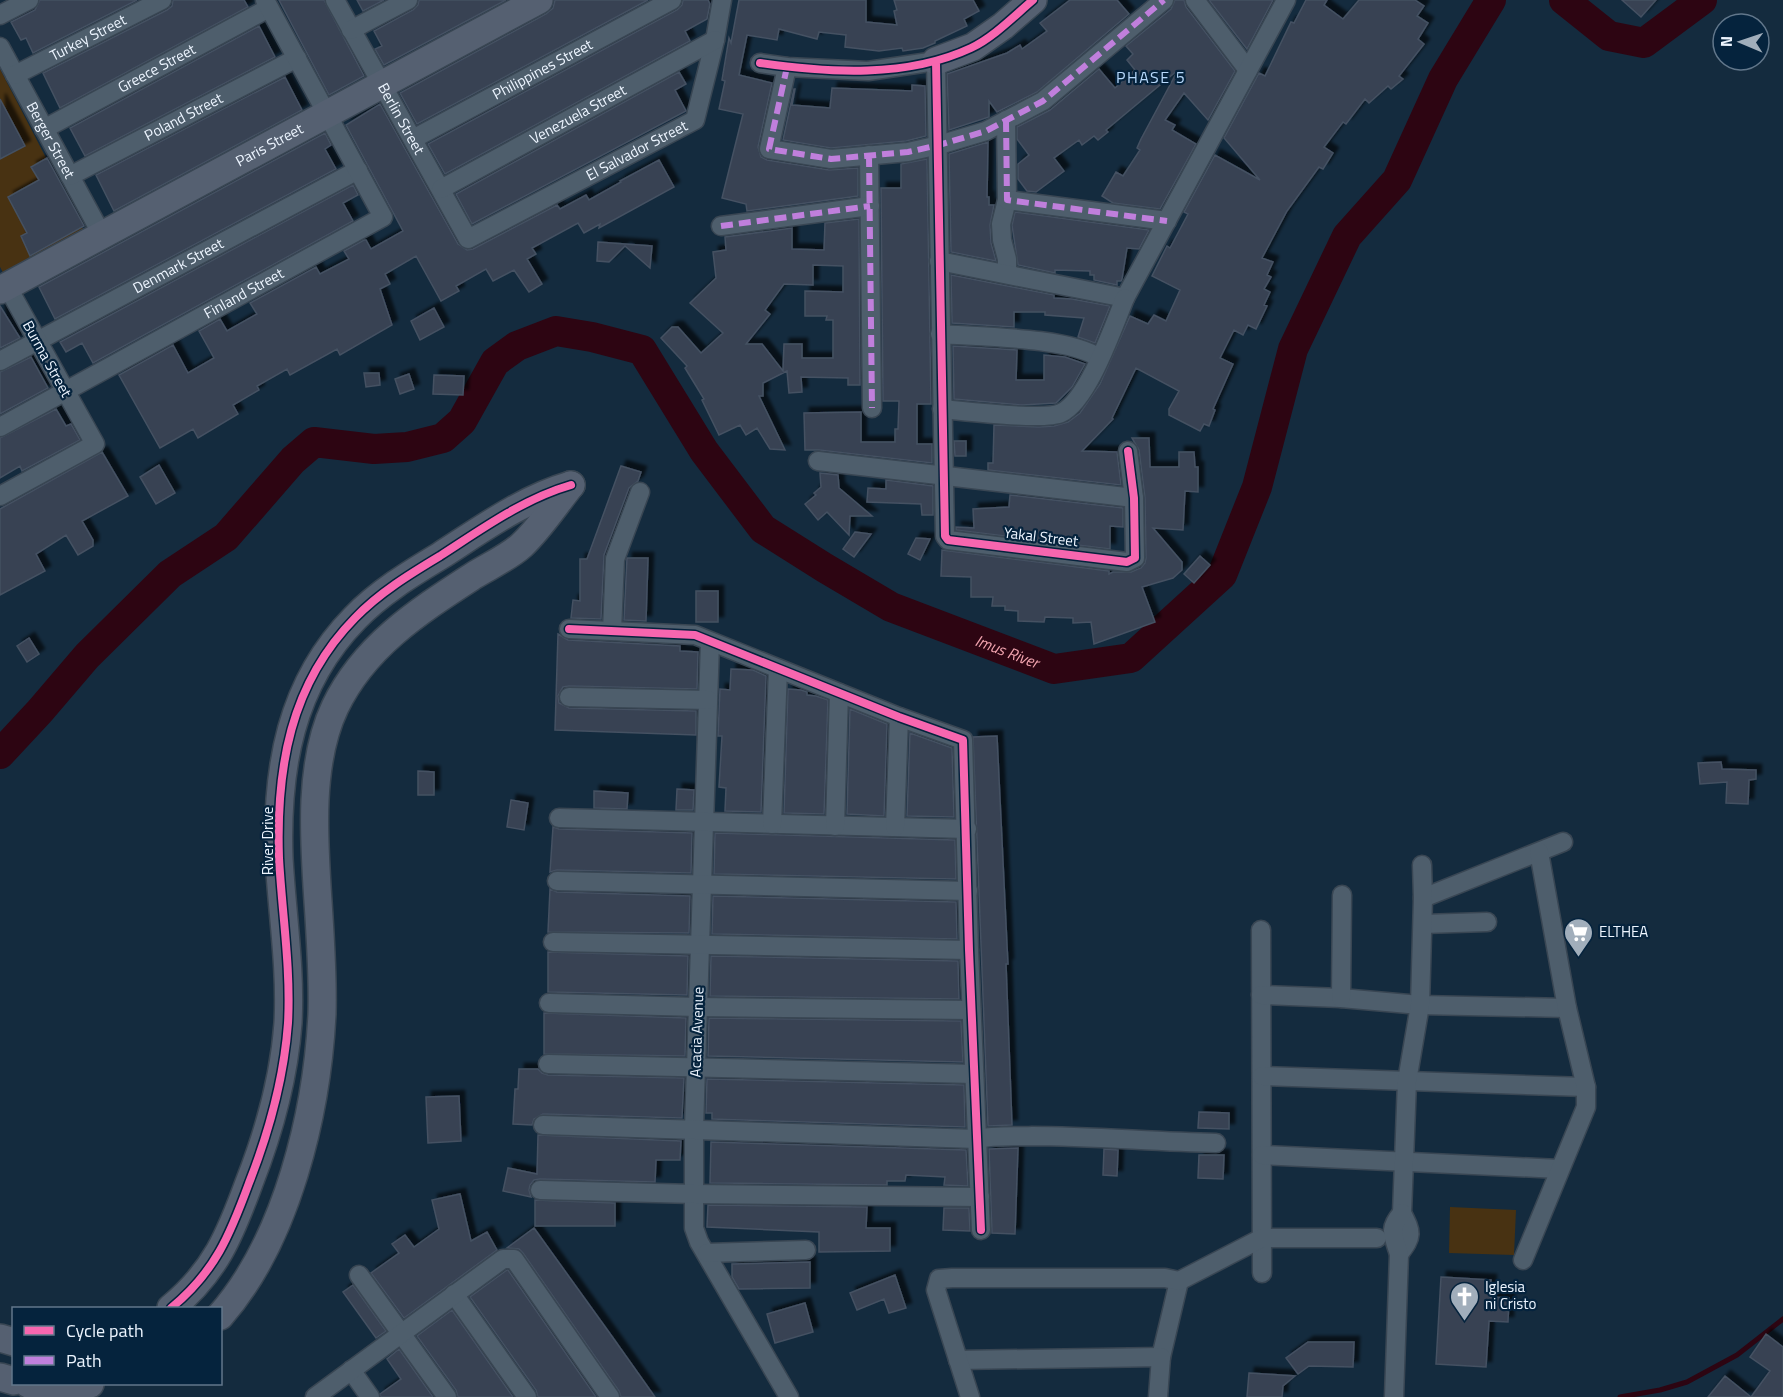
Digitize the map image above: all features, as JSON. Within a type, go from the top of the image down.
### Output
[{"type":"street","points":[[0,15],[29,0]]},
{"type":"street","name":"Turkey Street","points":[[15,75],[162,0]]},
{"type":"street","name":"Berlin Street","points":[[335,0],[468,239]]},
{"type":"street","points":[[351,30],[408,0]]},
{"type":"street","name":"Paris Street","points":[[2,283],[102,235],[539,0]]},
{"type":"street","name":"Philippines Street","points":[[413,139],[672,0]]},
{"type":"street","name":"El Salvador Street","points":[[468,239],[695,120],[715,40],[722,0]]},
{"type":"street","points":[[760,63],[787,67],[868,71],[936,61],[973,47],[1003,26],[1033,0]]},
{"type":"street","points":[[787,67],[770,149],[831,159],[908,152],[986,131],[1043,101],[1164,0]]},
{"type":"street","points":[[1194,0],[1248,70]]},
{"type":"street","points":[[942,409],[1041,416],[1061,413],[1075,402],[1092,376],[1125,298],[1286,0]]},
{"type":"street","name":"Finland Street","points":[[0,427],[383,217],[267,4]]},
{"type":"street","name":"Greece Street","points":[[44,129],[267,4]]},
{"type":"street","name":"Venezuela Street","points":[[441,189],[715,40]]},
{"type":"street","name":"Berger Street","points":[[0,47],[102,235]]},
{"type":"street","name":"Poland Street","points":[[70,176],[297,58]]},
{"type":"street","points":[[936,61],[943,476]]},
{"type":"street","points":[[1006,120],[1007,200],[1001,221],[1007,274]]},
{"type":"street","points":[[869,155],[872,408]]},
{"type":"street","name":"Denmark Street","points":[[0,361],[358,170]]},
{"type":"street","points":[[1007,200],[1167,220]]},
{"type":"street","points":[[721,226],[870,206]]},
{"type":"street","points":[[939,261],[1125,298]]},
{"type":"street","name":"Burma Street","points":[[0,496],[94,444],[2,283]]},
{"type":"street","points":[[940,334],[1048,342],[1087,351],[1100,358]]},
{"type":"street","points":[[818,461],[1134,498],[1128,451]]},
{"type":"street","name":"Yakal Street","points":[[943,476],[945,536],[948,540],[1127,562],[1135,558],[1134,498]]},
{"type":"street","name":"River Drive","points":[[172,1307],[191,1292],[206,1275],[220,1253],[252,1175],[270,1121],[281,1077],[288,1023],[288,964],[279,859],[281,799],[287,745],[292,723],[304,691],[336,639],[380,596],[403,579],[518,507],[553,490],[571,485],[522,545],[394,631],[362,665],[335,707],[325,732],[316,800],[322,993],[320,1050],[314,1090],[297,1162],[270,1237],[244,1284],[222,1313]]},
{"type":"street","points":[[612,631],[615,559],[640,492]]},
{"type":"street","points":[[569,629],[694,635],[899,717],[963,740],[981,1230]]},
{"type":"street","name":"Acacia Avenue","points":[[710,642],[695,1067],[694,1228],[699,1242],[789,1397]]},
{"type":"street","points":[[772,824],[778,669]]},
{"type":"street","points":[[835,826],[839,693]]},
{"type":"street","points":[[569,697],[708,700]]},
{"type":"street","points":[[895,827],[899,717]]},
{"type":"street","points":[[559,818],[967,829]]},
{"type":"street","points":[[1423,898],[1563,842]]},
{"type":"street","points":[[1524,1260],[1586,1107],[1586,1087],[1567,1008],[1539,852]]},
{"type":"street","points":[[1394,1397],[1399,1254],[1392,1228],[1402,1213],[1407,1081],[1420,1005],[1423,924],[1422,866]]},
{"type":"street","points":[[557,881],[968,891]]},
{"type":"street","points":[[1341,998],[1342,895]]},
{"type":"street","points":[[1423,924],[1487,922]]},
{"type":"street","points":[[1262,930],[1262,1273]]},
{"type":"street","points":[[553,942],[969,950]]},
{"type":"street","points":[[1262,995],[1341,998],[1420,1005],[1567,1008]]},
{"type":"street","points":[[549,1003],[972,1010]]},
{"type":"street","points":[[548,1064],[974,1074]]},
{"type":"street","points":[[1262,1076],[1586,1087]]},
{"type":"street","points":[[543,1125],[694,1128],[977,1139],[1042,1136],[1110,1137],[1216,1143]]},
{"type":"street","points":[[1262,1155],[1559,1169]]},
{"type":"street","points":[[540,1190],[980,1197]]},
{"type":"street","points":[[970,1397],[936,1290],[939,1279],[1165,1278],[1179,1281],[1263,1238],[1377,1238]]},
{"type":"street","points":[[706,1253],[806,1250]]},
{"type":"street","points":[[315,1397],[503,1259],[514,1259],[610,1397]]},
{"type":"street","points":[[359,1275],[447,1397]]},
{"type":"street","points":[[1158,1397],[1161,1357],[1179,1281]]},
{"type":"street","points":[[454,1294],[528,1397]]},
{"type":"street","points":[[958,1360],[1161,1357]]},
{"type":"street","points":[[351,1370],[370,1397]]},
{"type":"street","points":[[47,1385],[68,1385]]},
{"type":"shaded area","points":[[0,69],[86,235],[8,282],[0,267]]},
{"type":"shaded area","points":[[1450,1207],[1516,1210],[1514,1255],[1449,1253]]},
{"type":"building","points":[[40,0],[137,0],[33,53],[26,38],[21,40],[11,22],[35,10]]},
{"type":"building","points":[[173,0],[244,0],[248,7],[60,108],[43,73],[167,10],[172,6]]},
{"type":"building","points":[[279,0],[324,0],[364,76],[329,95]]},
{"type":"building","points":[[357,0],[384,0],[363,11]]},
{"type":"building","points":[[419,0],[506,0],[384,65],[375,49],[382,46],[374,31],[413,10]]},
{"type":"building","points":[[555,0],[648,0],[417,124],[400,93],[546,14],[553,8]]},
{"type":"building","points":[[683,0],[708,0],[710,4],[707,19],[685,31],[690,41],[445,174],[428,144],[677,10]]},
{"type":"building","points":[[739,0],[866,0],[866,22],[897,25],[894,0],[973,0],[979,11],[964,19],[967,26],[935,43],[923,48],[903,51],[902,48],[879,51],[845,47],[846,35],[819,32],[817,39],[779,29],[777,40],[747,35],[739,75],[772,83],[758,147],[761,157],[767,160],[829,170],[858,168],[858,196],[747,211],[746,204],[722,198],[743,114],[719,109],[725,81],[722,80],[729,38],[731,43]]},
{"type":"building","points":[[1070,0],[1117,0],[1129,14],[1037,92],[997,112],[989,101],[989,117],[949,130],[947,74],[1007,53],[1020,45],[1022,49],[1047,31],[1040,23]]},
{"type":"building","points":[[1175,0],[1184,0],[1186,7],[1235,71],[1208,120],[1184,93],[1165,120],[1175,125],[1172,130],[1196,144],[1160,209],[1113,203],[1102,196],[1116,172],[1123,176],[1140,150],[1137,148],[1141,139],[1178,70],[1106,130],[1108,132],[1098,140],[1094,136],[1082,145],[1079,140],[1054,158],[1064,171],[1036,192],[1027,191],[1018,179],[1018,164],[1029,155],[1017,139],[1017,127],[1050,110],[1099,69],[1115,88],[1135,70],[1127,60],[1133,54],[1126,46],[1171,9]]},
{"type":"building","points":[[1209,0],[1273,0],[1247,49]]},
{"type":"building","points":[[1306,0],[1327,0],[1324,5],[1343,19],[1359,0],[1415,0],[1424,6],[1417,16],[1428,23],[1418,39],[1424,44],[1399,76],[1403,79],[1391,89],[1388,86],[1369,103],[1365,99],[1346,124],[1343,122],[1324,147],[1333,153],[1323,169],[1319,167],[1287,211],[1262,258],[1273,262],[1267,275],[1271,277],[1264,289],[1270,292],[1264,305],[1267,306],[1256,329],[1248,325],[1243,335],[1234,330],[1220,358],[1233,364],[1213,409],[1215,410],[1209,426],[1204,424],[1200,431],[1169,415],[1169,409],[1179,391],[1136,368],[1113,419],[1082,451],[1117,452],[1121,485],[988,470],[988,463],[993,463],[994,425],[1039,427],[1068,422],[1080,413],[1100,384],[1130,316],[1148,324],[1154,315],[1166,321],[1180,290],[1152,276],[1167,246],[1170,248],[1188,214],[1184,212],[1215,155],[1260,180],[1224,138],[1259,73],[1265,76],[1291,22],[1294,23]]},
{"type":"building","points":[[1622,0],[1656,0],[1641,17]]},
{"type":"building","points":[[259,26],[275,57],[85,156],[70,128]]},
{"type":"building","points":[[679,72],[686,84],[675,90],[686,111],[472,224],[456,194]]},
{"type":"building","points":[[285,77],[302,110],[114,211],[96,175]]},
{"type":"building","points":[[912,85],[925,86],[926,136],[906,141],[831,148],[783,140],[794,89],[792,105],[830,108],[832,88],[912,91]]},
{"type":"building","points":[[0,99],[25,146],[0,159]]},
{"type":"building","points":[[380,104],[458,244],[467,250],[557,205],[560,209],[586,195],[589,200],[659,160],[674,187],[599,228],[600,224],[584,233],[578,223],[532,248],[536,254],[527,259],[542,284],[529,292],[514,270],[493,281],[486,269],[456,286],[459,291],[441,301],[416,256],[385,274],[390,284],[380,289],[392,325],[340,355],[337,349],[290,375],[287,369],[257,386],[259,390],[233,405],[238,414],[198,438],[193,429],[160,448],[119,375],[173,345],[188,373],[214,358],[199,331],[220,319],[227,331],[257,314],[250,303],[316,267],[320,274],[349,259],[344,251],[364,240],[371,249],[403,231],[346,125]]},
{"type":"building","points":[[325,133],[331,145],[325,149],[336,169],[55,319],[39,287]]},
{"type":"building","points":[[988,142],[987,197],[989,197],[989,205],[994,205],[990,225],[991,243],[996,261],[951,252],[949,154]]},
{"type":"building","points":[[47,158],[84,226],[30,256],[21,236],[27,233],[8,197],[39,180],[31,167]]},
{"type":"building","points":[[927,159],[931,404],[917,404],[917,444],[932,444],[932,463],[805,450],[804,413],[861,412],[861,442],[895,442],[899,401],[883,401],[881,188],[901,188],[901,164]]},
{"type":"building","points":[[353,185],[358,195],[343,203],[353,221],[93,363],[82,343],[66,352],[60,342]]},
{"type":"building","points":[[1015,212],[1149,230],[1139,249],[1127,248],[1122,279],[1117,281],[1117,285],[1094,280],[1094,275],[1090,275],[1090,271],[1055,270],[1055,273],[1018,265],[1012,225]]},
{"type":"building","points":[[859,219],[860,385],[848,385],[848,378],[801,377],[802,392],[789,393],[787,371],[763,383],[763,396],[759,396],[785,450],[770,449],[757,428],[746,435],[740,425],[719,435],[702,400],[704,399],[685,368],[687,366],[661,338],[672,327],[678,327],[701,353],[723,333],[690,303],[716,278],[713,252],[726,250],[725,237],[792,228],[792,249],[824,250],[825,223]],"holes":[[[813,265],[843,266],[843,292],[805,291],[805,316],[827,316],[826,320],[833,320],[833,358],[802,358],[802,344],[784,344],[783,371],[762,344],[746,344],[770,314],[765,310],[784,284],[813,285]]]},
{"type":"building","points":[[598,242],[652,246],[650,268],[625,246],[609,262],[597,261]]},
{"type":"building","points":[[951,275],[1054,295],[1054,298],[1110,306],[1095,343],[1078,337],[1084,318],[1045,315],[1045,312],[1014,312],[1014,327],[952,323]]},
{"type":"building","points":[[0,306],[20,338],[0,348]]},
{"type":"building","points":[[434,308],[444,327],[420,340],[411,321]]},
{"type":"building","points":[[953,346],[1017,350],[1016,380],[1044,380],[1044,355],[1065,357],[1085,364],[1072,387],[1056,403],[1022,405],[954,399]]},
{"type":"building","points":[[31,357],[48,388],[0,414],[0,372]]},
{"type":"building","points":[[364,373],[379,373],[380,385],[366,387]]},
{"type":"building","points":[[409,374],[414,389],[400,394],[395,379]]},
{"type":"building","points":[[434,375],[464,376],[463,395],[433,394]]},
{"type":"building","points":[[56,409],[66,426],[71,424],[80,440],[22,471],[20,466],[0,478],[0,438]]},
{"type":"building","points":[[1132,438],[1149,438],[1150,467],[1179,467],[1179,452],[1194,452],[1195,467],[1198,467],[1198,492],[1185,491],[1183,530],[1153,528],[1182,562],[1182,570],[1173,578],[1142,587],[1155,622],[1094,644],[1091,622],[1073,623],[1073,618],[1045,617],[1044,622],[1018,621],[1018,611],[1005,610],[1005,606],[992,606],[993,597],[971,597],[971,577],[941,576],[942,550],[1109,571],[1109,574],[1131,572],[1141,568],[1146,558],[1145,498],[1139,450]]},
{"type":"building","points":[[954,441],[966,441],[966,456],[955,456]]},
{"type":"building","points":[[102,452],[128,496],[82,521],[93,540],[93,546],[78,555],[66,535],[36,554],[45,571],[0,595],[0,509]]},
{"type":"building","points":[[159,465],[175,493],[156,504],[140,477]]},
{"type":"building","points":[[621,466],[641,472],[638,481],[629,488],[604,555],[601,619],[571,618],[573,600],[580,601],[580,559],[587,559]]},
{"type":"building","points":[[820,473],[838,475],[839,488],[872,516],[850,516],[849,535],[827,512],[818,520],[805,504],[816,495],[814,493],[821,487]]},
{"type":"building","points":[[886,480],[933,486],[933,515],[922,515],[921,504],[867,502],[868,488],[886,489]]},
{"type":"building","points":[[1010,495],[1123,508],[1123,527],[1110,526],[1110,549],[956,530],[956,527],[974,528],[973,509],[1009,507]]},
{"type":"building","points":[[855,532],[871,534],[854,557],[843,549]]},
{"type":"building","points":[[916,538],[930,539],[920,560],[908,554]]},
{"type":"building","points":[[1200,556],[1210,565],[1194,583],[1184,574]]},
{"type":"building","points":[[627,558],[648,558],[646,621],[624,620]]},
{"type":"building","points":[[696,591],[718,591],[718,622],[696,622]]},
{"type":"building","points":[[558,634],[568,640],[680,646],[680,651],[698,652],[697,689],[569,686],[563,687],[558,696],[559,703],[569,708],[696,711],[696,735],[555,730]]},
{"type":"building","points":[[29,638],[39,654],[27,662],[17,646]]},
{"type":"building","points":[[731,669],[753,670],[766,676],[761,812],[725,811],[726,788],[719,787],[722,736],[718,736],[720,689],[730,690]]},
{"type":"building","points":[[788,689],[801,690],[807,692],[807,695],[828,700],[824,814],[784,813]]},
{"type":"building","points":[[850,709],[887,724],[884,816],[847,814]]},
{"type":"building","points":[[910,733],[952,748],[954,817],[907,816]]},
{"type":"building","points":[[997,736],[1008,964],[1006,964],[1012,1125],[988,1126],[973,737]]},
{"type":"building","points":[[1721,762],[1722,769],[1756,770],[1756,779],[1749,780],[1748,804],[1726,803],[1727,782],[1700,784],[1698,763]]},
{"type":"building","points":[[418,771],[434,772],[434,795],[418,795]]},
{"type":"building","points":[[677,789],[694,790],[693,810],[676,810]]},
{"type":"building","points":[[594,791],[628,793],[627,809],[594,808]]},
{"type":"building","points":[[511,800],[528,803],[524,830],[507,827]]},
{"type":"building","points":[[553,827],[692,833],[691,873],[557,870],[550,872]]},
{"type":"building","points":[[715,833],[955,840],[956,879],[714,874]]},
{"type":"building","points":[[550,889],[557,892],[690,896],[689,933],[548,932]]},
{"type":"building","points":[[713,896],[956,902],[957,939],[712,934]]},
{"type":"building","points":[[548,952],[688,956],[687,995],[548,992]]},
{"type":"building","points":[[711,956],[958,961],[959,999],[710,996]]},
{"type":"building","points":[[544,1013],[686,1018],[685,1056],[544,1054]]},
{"type":"building","points":[[709,1018],[961,1021],[963,1062],[708,1056]]},
{"type":"building","points":[[519,1069],[538,1069],[548,1075],[684,1078],[682,1118],[543,1114],[534,1119],[532,1125],[513,1124],[515,1089],[518,1089]]},
{"type":"building","points":[[707,1079],[964,1085],[965,1127],[712,1119],[712,1113],[706,1113]]},
{"type":"building","points":[[459,1096],[461,1141],[428,1143],[426,1097]]},
{"type":"building","points":[[1199,1112],[1229,1113],[1229,1129],[1198,1128]]},
{"type":"building","points":[[538,1135],[681,1141],[680,1160],[656,1160],[655,1182],[540,1179],[534,1180],[530,1185],[531,1197],[503,1191],[508,1168],[537,1174]]},
{"type":"building","points":[[711,1142],[966,1150],[968,1186],[944,1185],[945,1177],[906,1175],[905,1181],[887,1181],[887,1185],[710,1183]]},
{"type":"building","points":[[1018,1148],[1015,1234],[992,1233],[989,1149]]},
{"type":"building","points":[[1104,1149],[1118,1150],[1117,1176],[1103,1175]]},
{"type":"building","points":[[1199,1155],[1224,1155],[1223,1179],[1198,1178]]},
{"type":"building","points":[[460,1194],[471,1241],[487,1232],[497,1250],[404,1318],[371,1273],[399,1253],[392,1244],[405,1235],[414,1247],[439,1229],[432,1200]]},
{"type":"building","points":[[535,1200],[615,1203],[615,1226],[535,1226]]},
{"type":"building","points":[[708,1205],[867,1207],[866,1228],[890,1228],[890,1251],[819,1252],[819,1232],[707,1227]]},
{"type":"building","points":[[944,1208],[969,1208],[970,1231],[943,1230]]},
{"type":"building","points":[[534,1228],[655,1397],[621,1397],[523,1253],[519,1249],[507,1248]]},
{"type":"building","points":[[810,1262],[810,1288],[739,1289],[732,1277],[732,1264]]},
{"type":"building","points":[[507,1270],[596,1397],[538,1397],[536,1390],[470,1297]]},
{"type":"building","points":[[895,1275],[906,1308],[889,1313],[884,1299],[857,1310],[850,1293]]},
{"type":"building","name":"Iglesia ni Cristo","points":[[1441,1277],[1491,1280],[1490,1297],[1509,1298],[1508,1322],[1489,1321],[1486,1367],[1436,1364]]},
{"type":"building","points":[[353,1285],[386,1331],[376,1338],[343,1292]]},
{"type":"building","points":[[805,1303],[813,1332],[775,1343],[767,1314]]},
{"type":"building","points":[[452,1310],[513,1397],[458,1397],[456,1390],[417,1336]]},
{"type":"building","points":[[1766,1334],[1783,1347],[1783,1397],[1751,1397],[1770,1371],[1750,1357]]},
{"type":"building","points":[[1308,1342],[1354,1342],[1353,1367],[1309,1366],[1298,1374],[1286,1358]]},
{"type":"building","points":[[399,1349],[433,1397],[381,1397],[380,1394],[401,1379],[387,1359]]},
{"type":"building","points":[[1249,1373],[1295,1376],[1283,1386],[1282,1397],[1247,1397]]},
{"type":"building","points":[[1725,1376],[1751,1397],[1708,1397]]},
{"type":"waterway","name":"Imus River","points":[[0,754],[87,656],[170,574],[226,537],[293,460],[314,442],[374,449],[407,447],[443,438],[462,421],[495,362],[517,346],[556,331],[592,337],[642,350],[704,451],[763,529],[891,607],[1054,669],[1131,658],[1222,575],[1257,487],[1293,349],[1347,236],[1397,180],[1443,79],[1491,0]]},
{"type":"waterway","points":[[1564,0],[1609,36],[1644,43],[1702,0]]},
{"type":"waterway","points":[[1620,1397],[1660,1390],[1687,1382],[1737,1355],[1783,1319]]},
{"type":"marked path","points":[[787,67],[769,149],[831,159],[908,152],[986,131],[1043,101],[1164,0]]},
{"type":"marked path","points":[[1006,120],[1007,200],[1167,221]]},
{"type":"marked path","points":[[869,155],[872,408]]},
{"type":"marked path","points":[[721,226],[870,206]]},
{"type":"cycle path","points":[[760,63],[840,71],[894,69],[921,64],[946,58],[971,48],[996,32],[1033,0]]},
{"type":"cycle path","points":[[936,61],[945,536],[948,540],[1127,562],[1135,558],[1134,498],[1128,451]]},
{"type":"cycle path","points":[[172,1307],[199,1281],[228,1236],[263,1144],[279,1084],[286,1044],[289,1002],[279,858],[280,792],[292,729],[315,671],[333,644],[355,618],[385,592],[520,506],[571,485]]},
{"type":"cycle path","points":[[569,629],[695,635],[899,717],[963,740],[981,1230]]},
{"type":"place","name":"ELTHEA","points":[[1578,958]]},
{"type":"place","name":"Iglesia ni Cristo","points":[[1464,1322]]},
{"type":"district","name":"PHASE 5","points":[[1151,77]]}]
